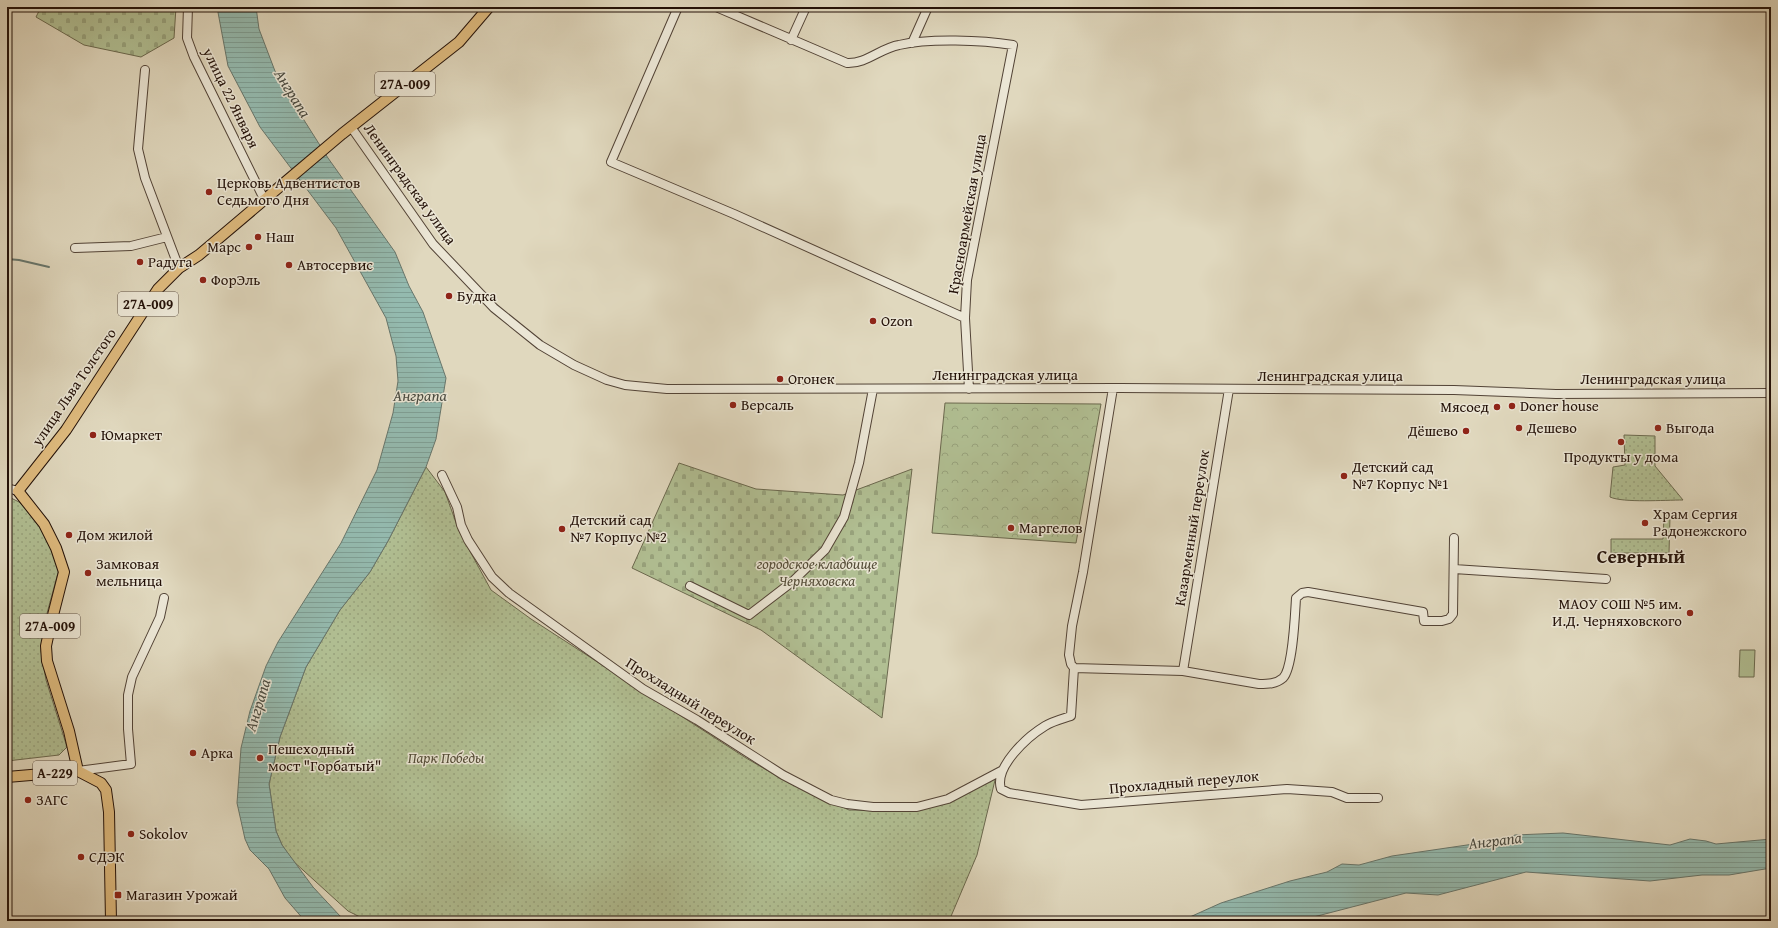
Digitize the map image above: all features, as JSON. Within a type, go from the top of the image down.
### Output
[{"type":"main road","name":"27А-009","points":[[351,127],[459,42],[489,7]]},
{"type":"main road","name":"улица Льва Толстого","points":[[18,491],[66,430],[158,289],[179,268],[199,255],[280,185],[351,127]]},
{"type":"main road","name":"27А-009","points":[[18,491],[44,524],[56,548],[64,572],[46,646],[47,661],[69,731],[78,771]]},
{"type":"main road","name":"А-229","points":[[7,777],[78,771],[101,783],[106,790],[109,812],[111,921]]},
{"type":"street","name":"улица 22 Января","points":[[188,7],[187,38],[194,57],[264,199]]},
{"type":"street","points":[[678,7],[611,162],[734,214],[965,318]]},
{"type":"street","points":[[716,7],[841,61],[851,63],[859,62],[892,46],[912,43],[928,7]]},
{"type":"street","points":[[791,40],[806,7]]},
{"type":"street","name":"Красноармейская улица","points":[[912,43],[977,41],[1014,45],[967,280],[965,318],[969,389]]},
{"type":"street","points":[[145,70],[138,149],[145,178],[179,268]]},
{"type":"street","name":"Ленинградская улица","points":[[351,127],[433,244],[494,308],[540,345],[574,365],[607,380],[625,385],[667,389],[873,390],[1113,388],[1454,390],[1556,394],[1771,393]]},
{"type":"street","points":[[75,248],[131,246],[167,237]]},
{"type":"street","points":[[1001,771],[1015,752],[1043,727],[1053,721],[1071,716],[1074,668],[1069,659],[1070,638],[1083,572],[1113,388]]},
{"type":"street","name":"Казарменный переулок","points":[[1183,671],[1229,389]]},
{"type":"street","points":[[690,586],[749,615],[792,582],[825,550],[844,517],[859,463],[873,390]]},
{"type":"street","name":"Прохладный переулок","points":[[442,474],[457,507],[461,525],[468,540],[492,578],[509,593],[643,689],[697,720],[783,775],[831,800],[873,807],[918,807],[948,799],[1001,771]]},
{"type":"street","points":[[7,488],[18,491]]},
{"type":"street","points":[[1074,668],[1183,671],[1259,684],[1269,684],[1284,677],[1290,663],[1296,598],[1302,593],[1308,592],[1423,612],[1424,621],[1442,621],[1449,619],[1453,614],[1454,538]]},
{"type":"street","points":[[1454,569],[1606,579]]},
{"type":"street","points":[[78,771],[132,764],[128,729],[128,695],[132,677],[160,617],[164,598]]},
{"type":"street","name":"Прохладный переулок","points":[[1001,771],[999,782],[1001,789],[1009,793],[1081,804],[1287,789],[1332,792],[1354,798],[1378,798]]},
{"type":"green space","points":[[41,7],[176,7],[174,38],[141,57],[84,45],[36,17]]},
{"type":"green space","points":[[945,403],[1101,404],[1076,543],[932,533]]},
{"type":"green space","points":[[1624,435],[1655,436],[1655,466],[1683,500],[1634,501],[1610,497],[1613,467],[1625,465]]},
{"type":"green space","name":"городское кладбище Черняховска","points":[[679,463],[756,489],[843,495],[912,469],[882,718],[761,630],[632,568]]},
{"type":"green space","name":"Парк Победы","points":[[426,467],[445,492],[459,531],[491,590],[531,619],[746,758],[789,783],[849,810],[911,811],[951,800],[996,776],[977,855],[949,921],[368,921],[348,911],[293,861],[282,845],[276,831],[269,784],[280,737],[306,667],[340,610],[370,572],[388,541]]},
{"type":"green space","points":[[7,496],[19,502],[33,514],[52,548],[59,569],[46,617],[41,651],[46,680],[67,747],[59,755],[7,761]]},
{"type":"green space","points":[[1664,516],[1670,516],[1669,553],[1611,553],[1611,539],[1663,539]]},
{"type":"green space","points":[[1740,650],[1755,650],[1754,677],[1739,677]]},
{"type":"water","name":"Анграпа","points":[[217,7],[256,7],[259,29],[278,79],[328,158],[395,252],[409,286],[423,312],[446,378],[436,439],[426,467],[388,541],[370,572],[340,610],[306,667],[280,737],[269,784],[276,831],[282,845],[313,887],[340,916],[347,921],[305,921],[285,898],[269,869],[250,850],[245,839],[237,803],[241,748],[250,711],[266,666],[278,642],[341,543],[377,470],[393,413],[398,381],[396,356],[386,318],[336,228],[260,127],[228,66]]},
{"type":"water","name":"Анграпа","points":[[1563,833],[1670,845],[1690,839],[1716,844],[1771,839],[1771,868],[1729,875],[1702,875],[1650,881],[1526,872],[1438,895],[1406,893],[1298,921],[1181,921],[1221,903],[1290,881],[1327,872],[1342,864],[1359,865],[1392,856],[1501,840],[1515,835]]},
{"type":"waterway","points":[[7,259],[19,260],[49,267]]},
{"type":"place","name":"Церковь Адвентистов Седьмого Дня","points":[[209,192]]},
{"type":"place","name":"Наш","points":[[258,237]]},
{"type":"place","name":"Марс","points":[[249,247]]},
{"type":"place","name":"Радуга","points":[[140,262]]},
{"type":"place","name":"Автосервис","points":[[289,265]]},
{"type":"place","name":"ФорЭль","points":[[203,280]]},
{"type":"place","name":"Будка","points":[[449,296]]},
{"type":"place","name":"Ozon","points":[[873,321]]},
{"type":"place","name":"Огонек","points":[[780,379]]},
{"type":"place","name":"Версаль","points":[[733,405]]},
{"type":"place","name":"Doner house","points":[[1512,406]]},
{"type":"place","name":"Мясоед","points":[[1497,407]]},
{"type":"place","name":"Дешево","points":[[1519,428]]},
{"type":"place","name":"Выгода","points":[[1658,428]]},
{"type":"place","name":"Дёшево","points":[[1466,431]]},
{"type":"place","name":"Юмаркет","points":[[93,435]]},
{"type":"place","name":"Продукты у дома","points":[[1621,442]]},
{"type":"place","name":"Детский сад №7 Корпус №1","points":[[1344,476]]},
{"type":"place","name":"Храм Сергия Радонежского","points":[[1645,523]]},
{"type":"place","name":"Маргелов","points":[[1011,528]]},
{"type":"place","name":"Детский сад №7 Корпус №2","points":[[562,529]]},
{"type":"place","name":"Дом жилой","points":[[69,535]]},
{"type":"place","name":"Замковая мельница","points":[[88,573]]},
{"type":"place","name":"МАОУ СОШ №5 им. И.Д. Черняховского","points":[[1690,613]]},
{"type":"place","name":"Арка","points":[[193,753]]},
{"type":"place","name":"Пешеходный мост \"Горбатый\"","points":[[260,758]]},
{"type":"place","name":"ЗАГС","points":[[28,800]]},
{"type":"place","name":"Sokolov","points":[[131,834]]},
{"type":"place","name":"СДЭК","points":[[81,857]]},
{"type":"place","name":"Магазин Урожай","points":[[118,895]]},
{"type":"district","name":"Северный","points":[[1641,556]]}]
